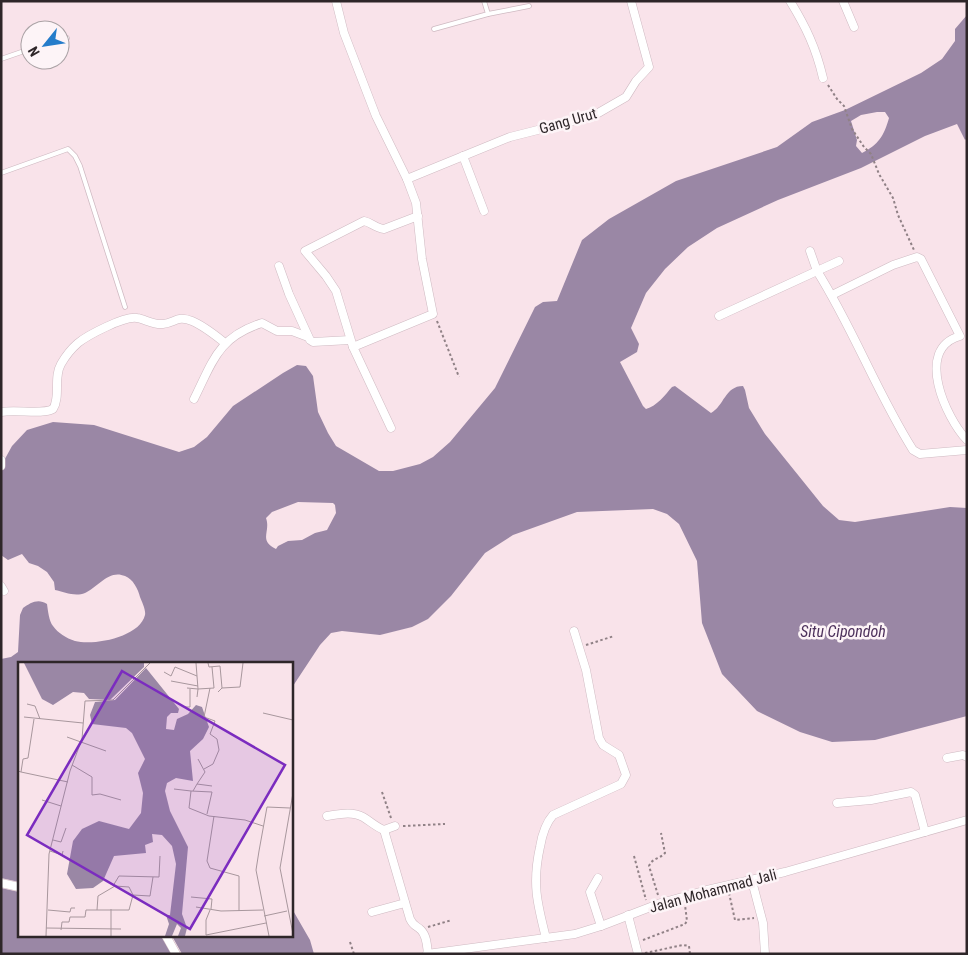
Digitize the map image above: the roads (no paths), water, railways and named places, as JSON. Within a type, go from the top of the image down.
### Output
[{"type":"street","points":[[279,266],[308,336],[313,342],[352,343],[433,314],[422,259],[416,202],[407,179],[376,116],[344,32],[336,1]]},
{"type":"street","name":"Gang Urut","points":[[407,179],[510,137],[593,116],[626,97],[636,81],[649,67],[631,1]]},
{"type":"street","points":[[790,1],[806,28],[818,54],[823,78]]},
{"type":"street","points":[[843,1],[854,27]]},
{"type":"street","points":[[463,156],[484,211]]},
{"type":"street","points":[[391,428],[352,343],[336,291],[326,276],[304,252],[364,221],[370,222],[379,229],[384,229],[418,216]]},
{"type":"street","points":[[810,251],[817,271],[832,294],[884,398],[913,450],[920,454],[967,450]]},
{"type":"street","points":[[832,294],[893,265],[919,258],[923,262],[964,336],[953,338],[944,345],[937,363],[937,376],[950,417],[967,440]]},
{"type":"street","points":[[719,316],[839,260]]},
{"type":"street","points":[[1,412],[17,410],[48,412],[53,410],[56,400],[59,366],[68,353],[79,342],[122,320],[137,318],[148,323],[164,324],[178,318],[192,321],[212,332],[225,343]]},
{"type":"street","points":[[194,399],[215,356],[234,335],[262,324],[277,331],[292,331],[308,336]]},
{"type":"street","points":[[1,460],[1,466]]},
{"type":"street","points":[[546,938],[538,906],[535,875],[542,835],[548,820],[553,815],[618,786],[623,782],[626,774],[619,755],[603,745],[599,738],[586,670],[574,631]]},
{"type":"street","points":[[947,758],[963,755],[967,757]]},
{"type":"street","points":[[837,803],[871,800],[911,792],[915,795],[925,832]]},
{"type":"street","points":[[327,816],[354,814],[384,830],[413,926],[421,929],[426,937],[428,954]]},
{"type":"street","name":"Jalan Mohammad Jali","points":[[428,954],[575,934],[601,926],[661,902],[752,881],[967,820]]},
{"type":"street","points":[[384,830],[395,826]]},
{"type":"street","points":[[598,878],[590,892],[601,926]]},
{"type":"street","points":[[752,881],[761,917],[765,954]]},
{"type":"street","points":[[1,883],[18,887]]},
{"type":"street","points":[[372,912],[405,903]]},
{"type":"street","points":[[628,915],[638,954]]},
{"type":"street","points":[[167,938],[176,954]]},
{"type":"lane","points":[[484,1],[488,14]]},
{"type":"lane","points":[[434,29],[488,14],[529,6]]},
{"type":"lane","points":[[1,59],[20,52]]},
{"type":"lane","points":[[1,172],[68,149],[72,151],[80,166],[125,307]]},
{"type":"water","name":"Situ Cipondoh","points":[[967,15],[967,138],[965,140],[957,124],[925,136],[861,168],[778,200],[717,228],[688,247],[665,269],[646,293],[631,328],[639,344],[637,352],[620,362],[646,409],[657,403],[675,386],[711,413],[732,389],[743,386],[749,408],[765,434],[823,506],[839,520],[855,522],[950,507],[967,508],[967,716],[875,740],[832,742],[800,732],[757,711],[722,674],[702,623],[697,561],[679,524],[667,514],[653,509],[577,512],[513,535],[485,553],[451,596],[428,619],[412,627],[380,635],[342,631],[331,633],[320,645],[292,687],[292,662],[18,662],[18,882],[1,878],[1,659],[11,657],[18,652],[20,615],[23,608],[37,601],[44,602],[47,604],[50,619],[55,629],[68,638],[83,642],[104,641],[126,634],[141,623],[145,615],[144,606],[133,582],[125,576],[114,575],[85,593],[70,594],[55,590],[54,582],[47,572],[29,563],[22,554],[8,560],[1,555],[1,466],[12,446],[27,430],[53,422],[94,425],[179,452],[194,447],[207,437],[233,406],[297,365],[306,366],[313,376],[318,412],[336,446],[379,471],[393,471],[420,464],[433,457],[450,442],[495,388],[535,307],[543,302],[557,301],[582,240],[609,219],[676,181],[777,147],[812,122],[845,110],[921,73],[942,59],[955,41],[955,29]],"holes":[[[885,112],[889,118],[882,135],[872,147],[862,153],[856,146],[857,140],[851,121],[861,115]],[[298,502],[333,503],[336,513],[327,530],[315,533],[302,540],[288,541],[276,549],[266,539],[266,518],[272,512]]]},
{"type":"water","points":[[1,888],[18,892],[18,938],[162,938],[172,954],[1,954]]},
{"type":"water","points":[[292,909],[310,940],[314,954],[182,954],[173,938],[292,938]]}]
